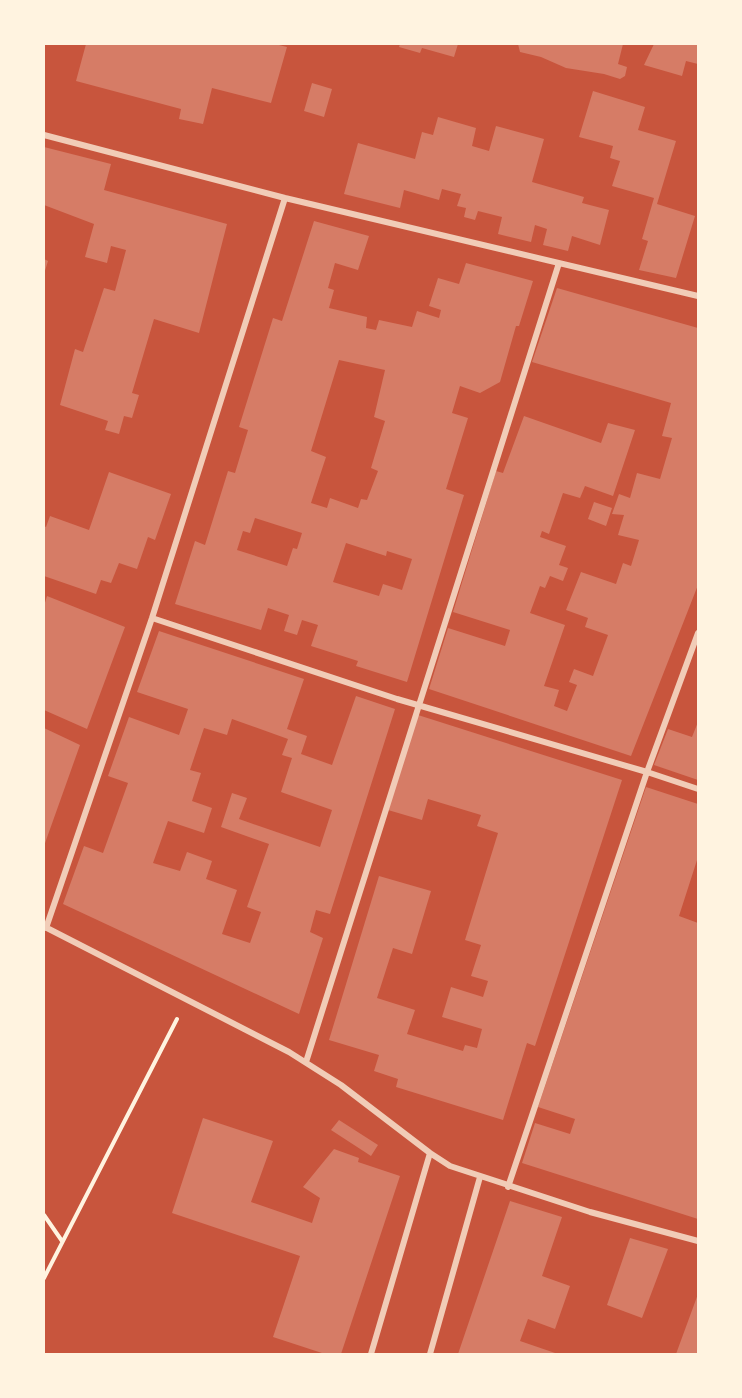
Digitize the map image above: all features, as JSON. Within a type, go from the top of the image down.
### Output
[{"type":"street","points":[[44,135],[285,198],[699,296]]},
{"type":"street","points":[[285,198],[152,618],[45,927],[306,1062],[341,1085],[450,1166],[508,1187],[590,1212],[699,1241]]},
{"type":"street","points":[[306,1062],[559,262]]},
{"type":"street","points":[[152,618],[418,705],[699,789]]},
{"type":"street","points":[[508,1187],[647,772],[699,633]]},
{"type":"street","points":[[371,1354],[430,1153]]},
{"type":"street","points":[[430,1354],[480,1177]]},
{"type":"path","points":[[44,1278],[188,1000]]},
{"type":"path","points":[[44,1215],[63,1242]]},
{"type":"building","points":[[86,44],[275,44],[287,47],[271,103],[212,88],[203,124],[179,119],[181,109],[76,81]]},
{"type":"building","points":[[400,44],[458,44],[454,57],[422,48],[420,53],[399,47]]},
{"type":"building","points":[[518,44],[623,44],[618,64],[627,67],[625,76],[620,79],[566,68],[541,57],[520,52]]},
{"type":"building","points":[[654,44],[698,44],[698,64],[686,61],[682,76],[644,65]]},
{"type":"building","points":[[312,83],[332,89],[324,117],[304,111]]},
{"type":"building","points":[[593,91],[645,107],[638,130],[676,141],[657,204],[695,216],[676,278],[639,270],[648,241],[642,239],[654,198],[612,186],[620,161],[610,158],[613,146],[579,137]]},
{"type":"building","points":[[438,117],[476,128],[472,146],[489,151],[496,126],[544,139],[532,182],[584,197],[582,203],[609,210],[600,245],[572,236],[568,251],[543,245],[547,229],[535,225],[531,242],[498,234],[502,217],[478,211],[475,220],[464,217],[466,208],[457,206],[461,194],[442,189],[439,200],[404,190],[400,208],[344,194],[358,143],[415,159],[422,132],[433,135]]},
{"type":"building","points":[[44,147],[111,164],[104,190],[227,224],[199,333],[154,319],[132,393],[139,395],[132,418],[124,416],[119,434],[105,430],[108,421],[60,405],[75,349],[83,352],[104,288],[115,291],[126,250],[111,246],[107,263],[85,257],[94,224],[44,205]]},
{"type":"building","points":[[314,221],[369,236],[358,270],[335,263],[328,288],[334,290],[329,308],[367,317],[366,328],[376,330],[379,320],[412,327],[417,311],[439,318],[441,310],[429,306],[438,278],[459,284],[466,263],[533,281],[519,326],[516,326],[500,382],[480,393],[460,386],[452,413],[468,418],[446,489],[464,495],[407,682],[356,666],[358,661],[311,646],[318,625],[302,620],[297,635],[284,631],[289,615],[268,608],[261,630],[175,604],[195,541],[205,545],[228,471],[235,473],[248,430],[239,427],[273,318],[282,321]],"holes":[[[339,360],[385,370],[374,417],[385,421],[371,468],[378,471],[367,500],[361,499],[358,508],[330,498],[327,508],[311,503],[326,457],[311,451]],[[255,518],[302,533],[297,549],[293,548],[287,566],[237,550],[243,531],[250,533]],[[346,543],[386,556],[387,551],[412,559],[402,590],[383,584],[379,596],[333,582]]]},
{"type":"building","points":[[44,259],[48,261],[44,274]]},
{"type":"building","points":[[557,288],[698,328],[698,585],[631,756],[429,689],[448,628],[505,646],[510,630],[453,612],[496,471],[503,473],[524,416],[601,443],[608,423],[635,430],[613,496],[585,486],[580,498],[563,493],[549,534],[542,531],[540,537],[566,546],[559,565],[568,568],[563,581],[550,576],[545,588],[540,586],[530,613],[565,625],[544,686],[559,690],[554,706],[567,711],[577,685],[569,682],[574,669],[593,676],[608,635],[585,627],[588,618],[566,610],[581,572],[616,584],[623,563],[631,566],[639,540],[618,535],[624,515],[612,514],[619,494],[630,498],[637,473],[660,479],[672,438],[662,436],[671,403],[532,362]]},
{"type":"building","points":[[109,472],[171,494],[155,540],[148,537],[137,569],[119,563],[111,583],[101,580],[96,594],[44,576],[44,526],[46,527],[50,516],[89,530]]},
{"type":"building","points":[[594,502],[612,508],[606,526],[588,519]]},
{"type":"building","points":[[47,596],[125,627],[87,729],[44,710],[44,606]]},
{"type":"building","points":[[159,631],[304,679],[287,729],[307,736],[301,754],[332,765],[356,696],[395,709],[330,914],[316,910],[310,932],[323,938],[299,1014],[63,904],[84,846],[103,853],[128,783],[108,776],[129,717],[179,735],[188,709],[137,692]],"holes":[[[232,719],[288,739],[282,755],[292,758],[281,792],[332,810],[320,847],[239,819],[247,798],[232,793],[221,827],[269,844],[247,907],[261,912],[250,943],[222,934],[237,890],[206,879],[212,861],[187,852],[180,871],[153,863],[168,821],[204,833],[212,808],[192,801],[201,773],[190,770],[204,728],[227,735]]]},
{"type":"building","points":[[418,715],[622,780],[535,1046],[527,1043],[503,1120],[396,1087],[398,1079],[374,1071],[379,1055],[329,1040],[379,876],[431,891],[412,954],[393,948],[377,998],[415,1010],[407,1034],[463,1051],[465,1045],[477,1048],[482,1029],[442,1017],[451,987],[483,997],[488,981],[471,976],[481,945],[465,940],[498,833],[477,826],[481,815],[428,799],[422,820],[388,810]]},
{"type":"building","points":[[698,722],[698,780],[654,765],[668,729],[692,737]]},
{"type":"building","points":[[44,728],[80,745],[44,846]]},
{"type":"building","points":[[646,787],[698,804],[698,857],[679,916],[698,923],[698,1219],[522,1163],[535,1123],[570,1134],[575,1119],[538,1107]]},
{"type":"building","points":[[203,1118],[273,1141],[251,1202],[312,1223],[320,1198],[303,1187],[334,1149],[359,1158],[358,1162],[400,1176],[341,1354],[325,1354],[273,1337],[300,1256],[172,1213]]},
{"type":"building","points":[[339,1120],[378,1145],[371,1156],[331,1130]]},
{"type":"building","points":[[510,1201],[562,1217],[542,1276],[570,1286],[555,1329],[528,1319],[520,1341],[558,1354],[458,1354]]},
{"type":"building","points":[[630,1238],[668,1249],[642,1318],[607,1305]]},
{"type":"building","points":[[698,1294],[698,1354],[676,1354]]}]
